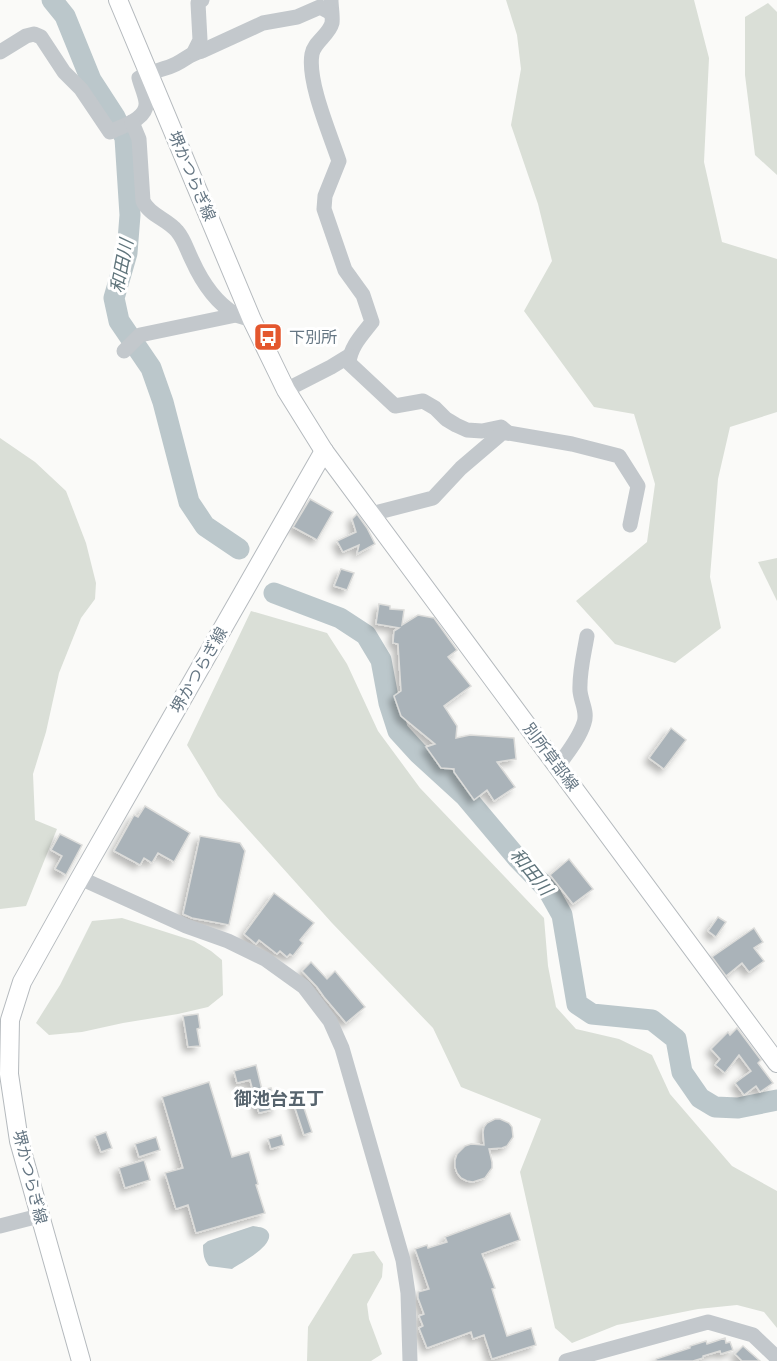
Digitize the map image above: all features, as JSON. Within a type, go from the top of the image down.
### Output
[{"type":"main road","name":"堺かつらぎ線","points":[[81,1361],[19,1141],[9,1074],[10,1020],[22,982],[324,451],[285,390],[244,317],[118,0]]},
{"type":"main road","name":"別所草部線","points":[[324,451],[777,1063]]},
{"type":"street","points":[[194,52],[200,40],[198,3],[202,0]]},
{"type":"street","points":[[0,52],[26,36],[34,34],[41,37],[64,72],[81,88],[110,132],[132,122],[144,112],[146,105],[139,78],[176,64],[194,52],[202,51],[262,23],[297,17],[320,7],[331,7],[332,23],[314,48],[311,57],[315,91],[339,161],[325,196],[324,209],[345,270],[363,295],[372,322],[356,342],[349,356],[349,363],[395,406],[423,401],[462,428],[482,431],[501,427],[507,433]]},
{"type":"street","points":[[132,122],[139,139],[143,201],[146,207],[176,229],[195,268],[211,293],[226,307],[244,317]]},
{"type":"street","points":[[124,351],[140,335],[244,317]]},
{"type":"street","points":[[285,390],[349,356]]},
{"type":"street","points":[[371,514],[433,498],[460,468],[502,433],[507,433],[572,444],[619,456],[638,486],[630,525]]},
{"type":"street","points":[[558,766],[578,735],[586,715],[580,693],[580,680],[587,636]]},
{"type":"street","points":[[80,878],[265,959],[304,987],[330,1022],[342,1048],[404,1260],[408,1293],[410,1361]]},
{"type":"street","points":[[0,1226],[39,1216]]},
{"type":"street","points":[[566,1361],[708,1322],[753,1335],[777,1358]]},
{"type":"shaded area","points":[[506,0],[694,0],[709,58],[704,162],[722,242],[777,259],[777,412],[730,427],[718,479],[710,577],[721,628],[675,663],[615,644],[576,601],[647,542],[655,484],[634,414],[594,407],[524,311],[552,261],[538,204],[511,125],[521,69],[517,35]]},
{"type":"shaded area","points":[[768,3],[777,12],[777,175],[755,155],[745,75],[745,17]]},
{"type":"shaded area","points":[[0,438],[35,462],[66,491],[86,543],[96,583],[95,599],[81,618],[59,673],[46,732],[33,774],[35,820],[57,829],[26,906],[0,909]]},
{"type":"shaded area","points":[[777,558],[777,601],[758,562]]},
{"type":"shaded area","points":[[251,611],[327,633],[347,664],[378,731],[420,788],[544,918],[548,966],[556,1007],[576,1029],[619,1039],[652,1055],[670,1094],[732,1166],[777,1191],[777,1328],[764,1312],[737,1305],[698,1309],[617,1325],[572,1343],[555,1328],[520,1172],[541,1119],[461,1087],[433,1028],[332,923],[218,796],[187,745]]},
{"type":"shaded area","points":[[122,918],[194,941],[211,951],[222,960],[223,995],[208,1007],[178,1014],[82,1032],[49,1035],[36,1023],[60,985],[92,921]]},
{"type":"shaded area","points":[[253,1226],[265,1229],[269,1234],[269,1239],[261,1249],[232,1269],[209,1266],[204,1257],[203,1245],[208,1241]]},
{"type":"shaded area","points":[[374,1251],[383,1264],[382,1277],[367,1304],[369,1319],[382,1354],[371,1361],[307,1361],[308,1327],[353,1254]]},
{"type":"building","points":[[310,499],[333,512],[317,540],[293,527]]},
{"type":"building","points":[[357,514],[375,544],[357,554],[359,545],[343,552],[337,541],[356,532],[352,519]]},
{"type":"building","points":[[341,569],[354,573],[347,590],[334,586]]},
{"type":"building","points":[[379,604],[390,606],[390,609],[404,610],[402,625],[418,615],[434,618],[457,650],[448,657],[471,686],[444,706],[457,726],[456,738],[470,735],[514,738],[516,759],[497,762],[515,787],[494,801],[487,790],[474,800],[454,769],[441,768],[426,747],[435,744],[401,716],[394,696],[401,691],[398,644],[393,643],[394,631],[399,628],[376,624]]},
{"type":"building","points":[[671,728],[686,740],[664,769],[649,758]]},
{"type":"building","points":[[145,806],[190,833],[174,862],[158,853],[152,863],[144,858],[140,865],[114,851],[134,815],[138,817]]},
{"type":"building","points":[[60,834],[82,845],[66,875],[55,869],[62,856],[51,850]]},
{"type":"building","points":[[200,836],[240,843],[245,851],[229,925],[183,914]]},
{"type":"building","points":[[569,859],[593,889],[573,904],[550,875]]},
{"type":"building","points":[[274,893],[314,923],[300,940],[303,943],[293,956],[290,954],[287,957],[280,951],[277,954],[259,940],[256,944],[244,934]]},
{"type":"building","points":[[718,917],[726,922],[716,937],[708,931]]},
{"type":"building","points":[[754,928],[763,942],[754,948],[764,961],[749,972],[742,963],[726,976],[712,957]]},
{"type":"building","points":[[311,962],[327,979],[335,971],[365,1007],[346,1023],[302,971]]},
{"type":"building","points":[[198,1014],[200,1028],[197,1029],[200,1046],[188,1047],[183,1016]]},
{"type":"building","points":[[737,1028],[761,1060],[758,1063],[773,1083],[760,1092],[756,1086],[744,1095],[735,1083],[751,1071],[739,1055],[725,1073],[715,1065],[720,1059],[711,1049],[728,1032],[730,1035]]},
{"type":"building","points":[[256,1065],[262,1090],[271,1088],[276,1109],[259,1113],[250,1080],[237,1083],[234,1071]]},
{"type":"building","points":[[209,1082],[232,1157],[249,1152],[265,1213],[196,1233],[188,1205],[176,1209],[165,1173],[183,1168],[162,1097]]},
{"type":"building","points":[[300,1096],[312,1132],[304,1135],[292,1099]]},
{"type":"building","points":[[495,1119],[509,1123],[513,1137],[507,1146],[489,1149],[492,1168],[485,1178],[473,1182],[461,1178],[455,1167],[457,1154],[465,1146],[471,1144],[484,1145],[484,1127]]},
{"type":"building","points":[[106,1132],[112,1148],[101,1152],[95,1136]]},
{"type":"building","points":[[281,1135],[284,1145],[271,1149],[268,1139]]},
{"type":"building","points":[[156,1137],[160,1150],[139,1157],[135,1144]]},
{"type":"building","points":[[144,1160],[150,1180],[125,1188],[119,1168]]},
{"type":"building","points":[[510,1213],[520,1240],[482,1254],[495,1288],[492,1289],[507,1336],[531,1328],[536,1345],[492,1359],[484,1335],[473,1339],[471,1332],[427,1348],[419,1328],[423,1326],[419,1316],[424,1314],[418,1292],[429,1289],[415,1249],[427,1245],[428,1248],[447,1242],[445,1237]]},
{"type":"building","points":[[725,1338],[726,1343],[730,1342],[733,1350],[721,1354],[720,1351],[693,1361],[656,1361],[656,1359],[690,1348],[690,1346],[706,1341],[707,1344]]},
{"type":"building","points":[[743,1346],[760,1361],[742,1361],[735,1354]]},
{"type":"waterway","name":"和田川","points":[[52,0],[65,16],[91,80],[115,117],[125,138],[130,215],[127,253],[114,298],[119,321],[151,368],[163,402],[189,502],[205,526],[239,549]]},
{"type":"waterway","name":"和田川","points":[[274,593],[340,618],[366,635],[381,660],[389,703],[398,731],[418,753],[465,796],[518,859],[548,890],[562,915],[577,1004],[592,1014],[652,1020],[676,1039],[682,1072],[700,1098],[715,1107],[738,1108],[777,1100]]},
{"type":"place","name":"下別所","points":[[268,337]]},
{"type":"district","name":"御池台五丁","points":[[279,1099]]}]
